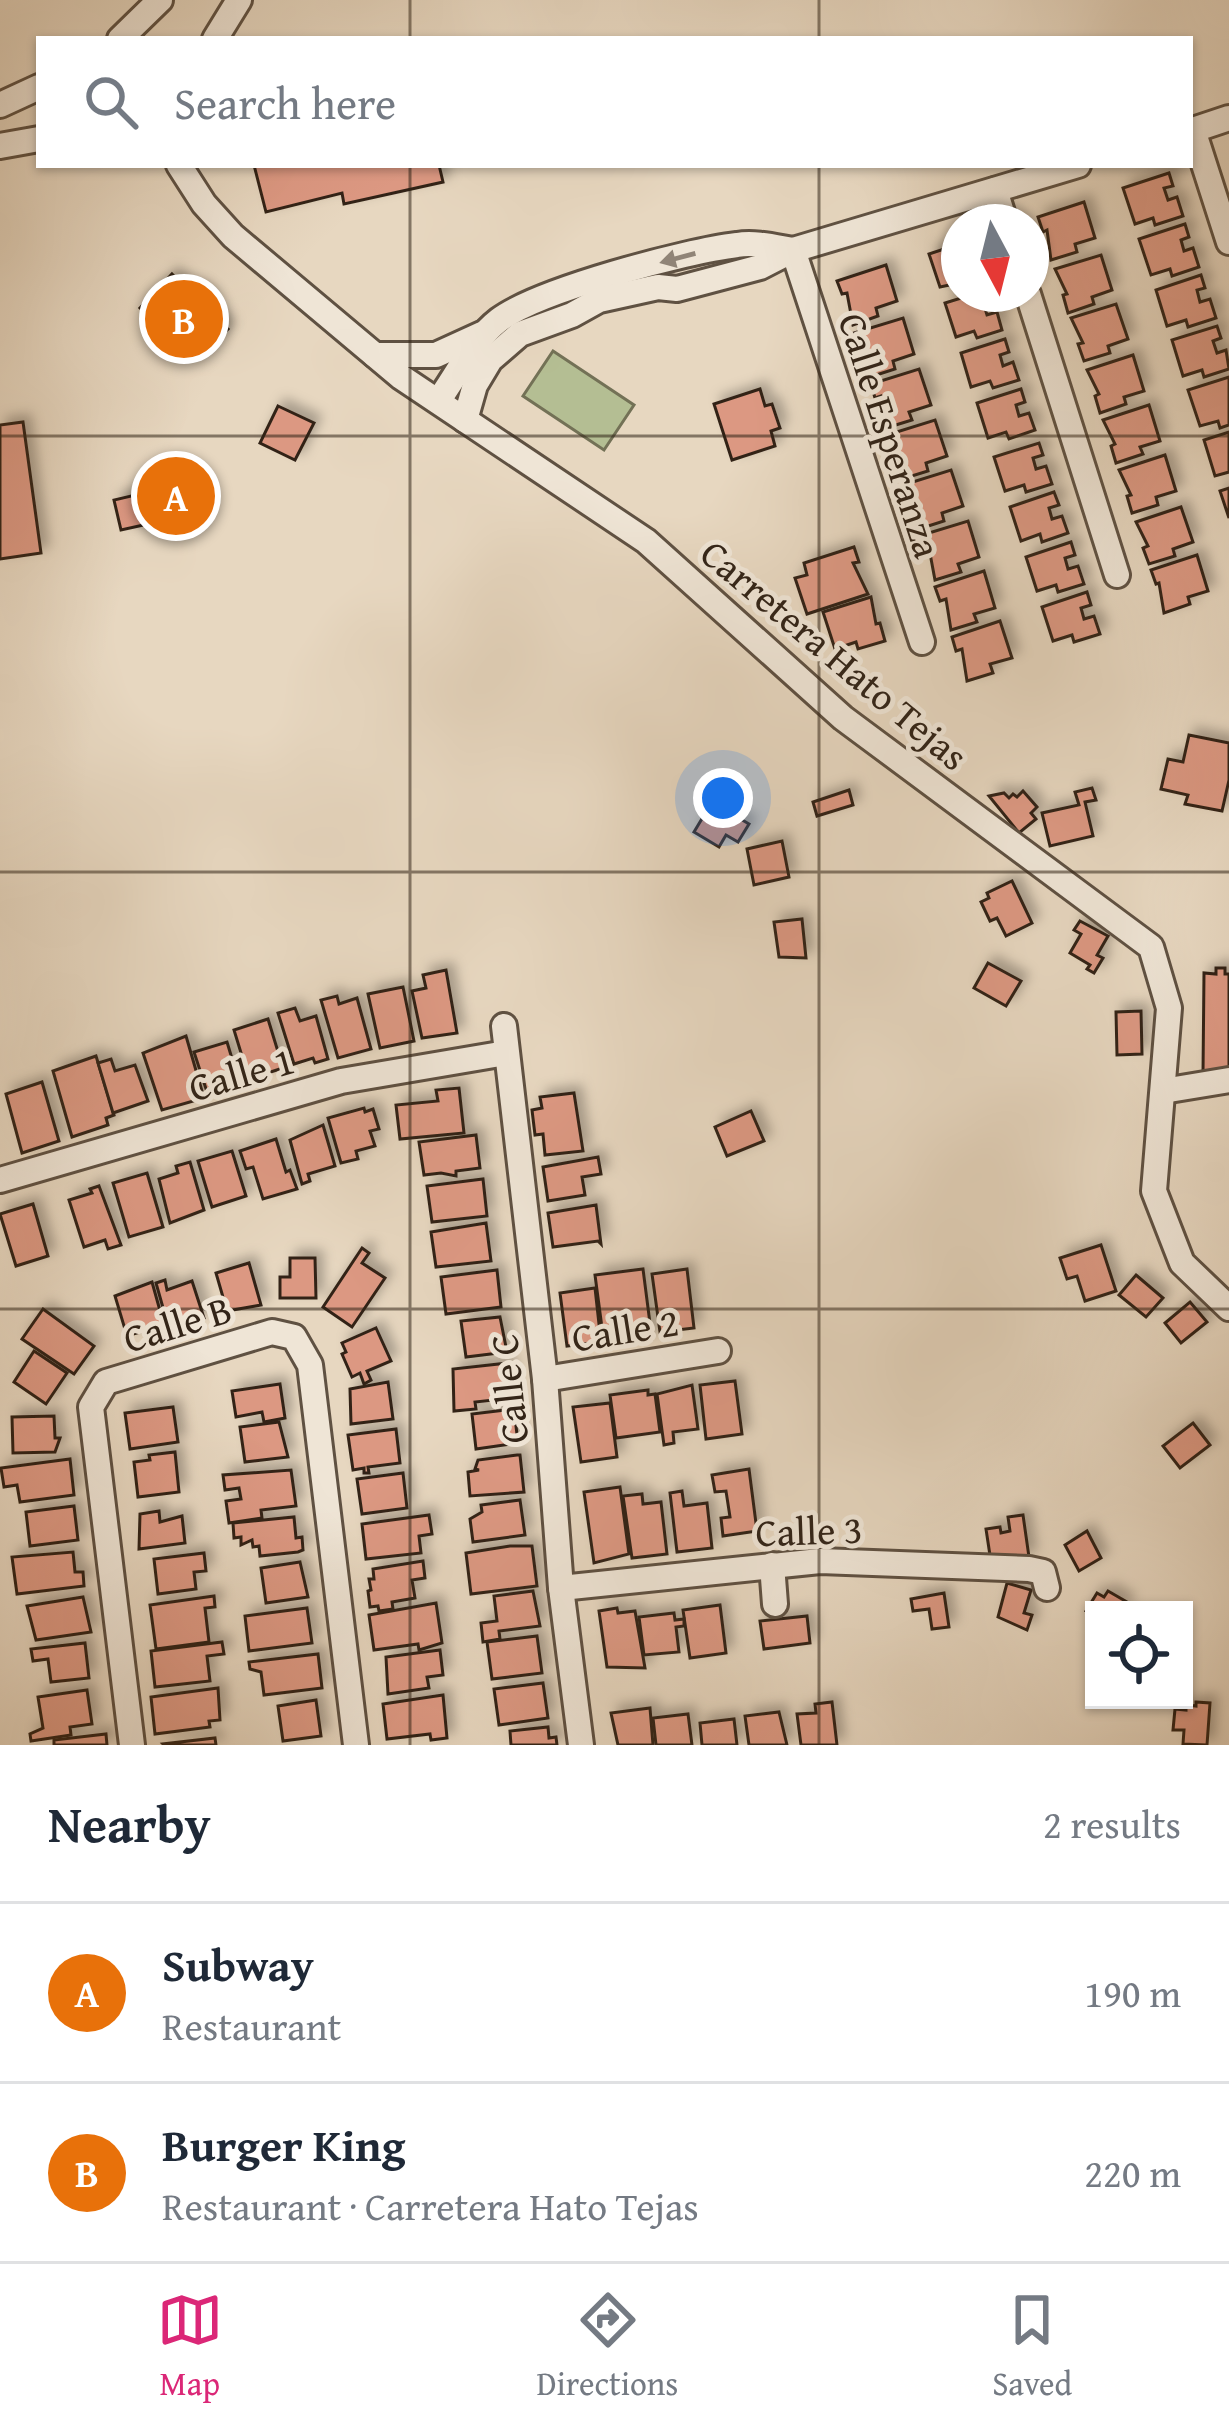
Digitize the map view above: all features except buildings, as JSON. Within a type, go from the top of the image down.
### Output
[{"type":"street","points":[[123,36],[160,0]]},
{"type":"street","points":[[215,36],[239,0]]},
{"type":"street","points":[[0,105],[36,88]]},
{"type":"street","points":[[1193,130],[1229,118]]},
{"type":"street","points":[[1193,133],[1229,242]]},
{"type":"street","points":[[0,146],[36,140]]},
{"type":"street","name":"Carretera Hato Tejas","points":[[181,168],[232,236],[375,355],[646,541],[843,718],[1150,947],[1169,1008],[1154,1191],[1182,1263],[1229,1308]]},
{"type":"street","points":[[192,168],[198,194]]},
{"type":"street","points":[[375,355],[436,356],[484,333],[504,316],[562,310],[658,287],[676,289],[1068,168]]},
{"type":"street","points":[[995,190],[999,204]]},
{"type":"street","points":[[465,420],[475,385],[490,360],[520,334],[562,310],[710,250],[743,244],[793,250]]},
{"type":"street","name":"Calle Esperanza","points":[[793,250],[922,642]]},
{"type":"street","points":[[1034,312],[1118,574]]},
{"type":"street","points":[[438,401],[484,333]]},
{"type":"street","name":"Calle C","points":[[504,1026],[581,1745]]},
{"type":"street","name":"Calle 1","points":[[0,1180],[341,1081],[506,1053]]},
{"type":"street","points":[[1162,1090],[1229,1080]]},
{"type":"street","name":"Calle B","points":[[132,1745],[91,1408],[106,1382],[272,1332],[294,1337],[310,1365],[356,1745]]},
{"type":"street","name":"Calle 2","points":[[545,1379],[718,1351]]},
{"type":"street","name":"Calle 3","points":[[561,1588],[820,1561],[1029,1569],[1043,1572],[1047,1588]]},
{"type":"street","points":[[772,1565],[775,1604]]},
{"type":"green space","points":[[553,351],[634,405],[604,450],[523,396]]},
{"type":"place","name":"Burger King","points":[[184,319]]},
{"type":"place","name":"Subway","points":[[176,496]]}]
